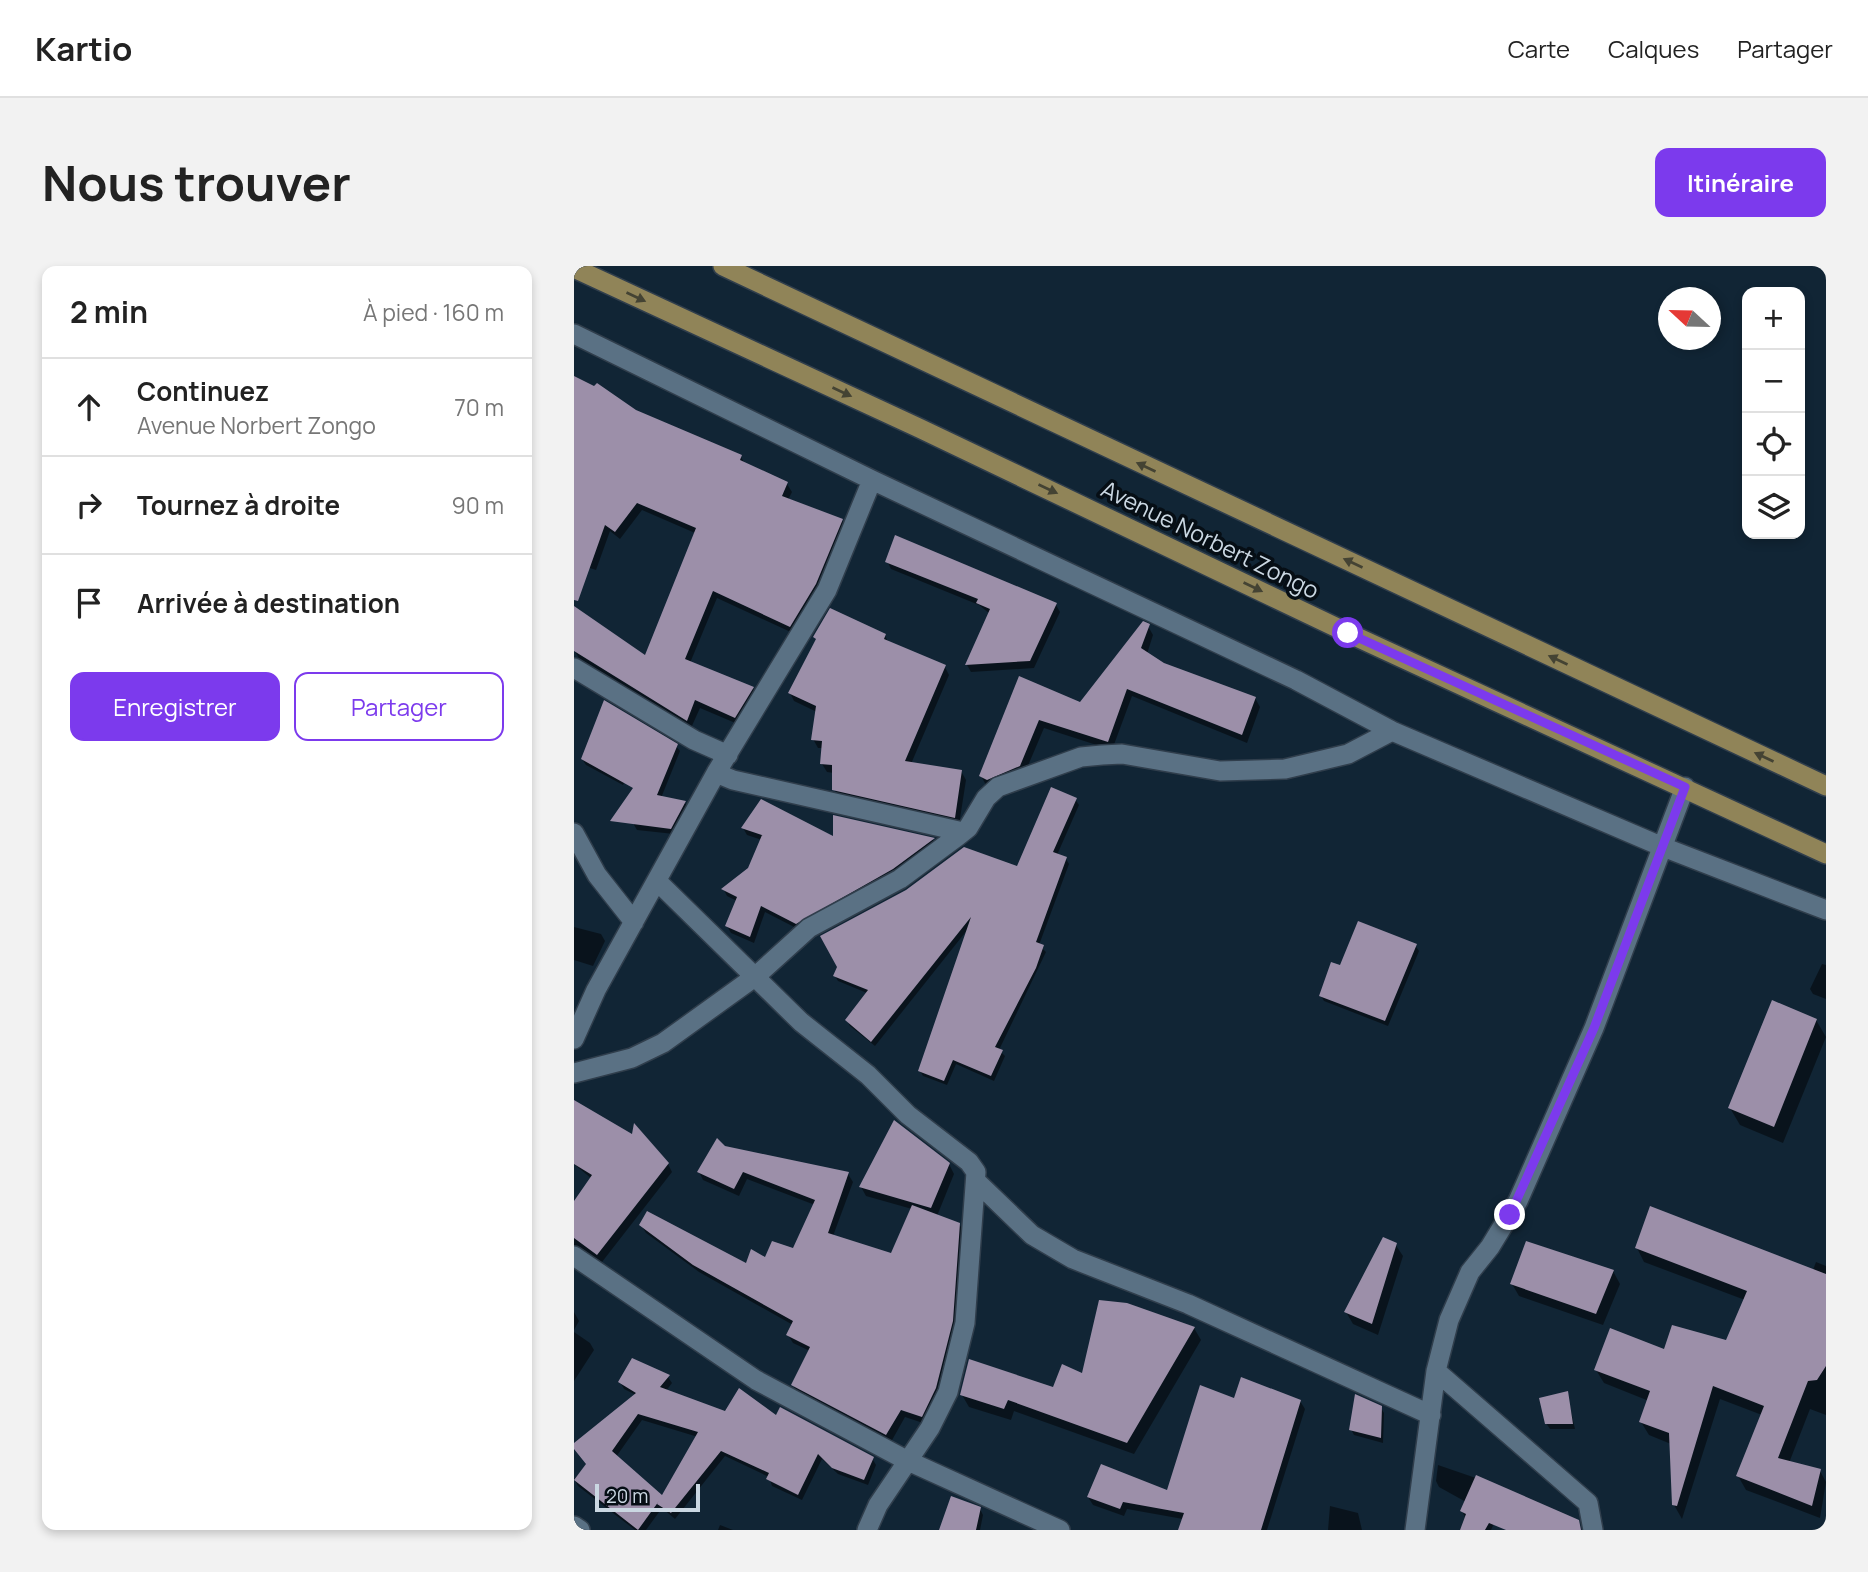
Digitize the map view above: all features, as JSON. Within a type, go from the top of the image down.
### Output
[{"type":"main road","name":"Avenue Norbert Zongo","points":[[723,266],[1826,786]]},
{"type":"main road","name":"Avenue Norbert Zongo","points":[[574,268],[919,428],[1373,645],[1826,854]]},
{"type":"street","points":[[574,334],[872,480],[1296,680],[1392,731],[1663,847],[1826,910]]},
{"type":"street","points":[[574,1039],[588,1005],[716,773],[827,590],[872,480]]},
{"type":"street","points":[[574,668],[694,740],[727,755]]},
{"type":"street","points":[[574,1073],[647,1052],[756,976],[809,928],[900,879],[963,832],[986,798],[998,787],[1081,757],[1122,754],[1220,771],[1285,769],[1348,754],[1392,731]]},
{"type":"street","points":[[716,773],[733,780],[963,832]]},
{"type":"street","points":[[1415,1530],[1436,1371],[1444,1335],[1461,1290],[1518,1200],[1594,1028],[1685,787]]},
{"type":"street","points":[[574,832],[597,875],[634,922]]},
{"type":"street","points":[[658,882],[800,1022],[868,1075],[908,1115],[969,1162],[976,1172],[960,1355],[938,1414],[906,1460],[867,1530]]},
{"type":"street","points":[[977,1182],[1032,1235],[1073,1259],[1188,1304],[1431,1415]]},
{"type":"street","points":[[574,1256],[755,1380],[906,1460],[1060,1530]]},
{"type":"street","points":[[1436,1371],[1588,1503],[1593,1530]]},
{"type":"street","points":[[574,1526],[580,1530]]},
{"type":"building","points":[[574,376],[594,386],[597,383],[636,410],[742,455],[740,460],[788,482],[782,496],[843,519],[816,584],[790,627],[713,591],[685,659],[754,687],[735,718],[695,700],[687,721],[574,651],[574,606],[645,655],[696,528],[637,503],[615,532],[605,525],[578,601],[574,600]]},
{"type":"building","points":[[895,535],[1057,603],[1030,661],[965,665],[990,609],[976,603],[978,599],[885,562]]},
{"type":"building","points":[[830,608],[886,634],[884,639],[946,665],[905,761],[962,770],[955,818],[832,790],[832,765],[820,764],[822,741],[811,740],[816,706],[788,693],[816,639],[813,637]]},
{"type":"building","points":[[1143,621],[1150,624],[1141,648],[1164,663],[1256,697],[1242,735],[1127,689],[1108,742],[1039,720],[1020,766],[987,780],[979,776],[1019,676],[1080,702]]},
{"type":"building","points":[[604,700],[678,744],[657,795],[686,801],[671,829],[610,821],[633,788],[581,759]]},
{"type":"building","points":[[1051,787],[1077,798],[1053,852],[1067,857],[1036,942],[1044,945],[1036,968],[995,1047],[1003,1050],[991,1076],[953,1060],[944,1081],[918,1071],[971,917],[871,1042],[845,1020],[868,990],[833,976],[837,967],[820,936],[906,890],[964,847],[1017,866]]},
{"type":"building","points":[[761,799],[833,836],[833,815],[935,838],[893,869],[796,924],[761,906],[750,937],[725,926],[737,897],[721,889],[748,868],[762,835],[741,828]]},
{"type":"building","points":[[1358,921],[1417,944],[1385,1021],[1319,996],[1331,962],[1340,965]]},
{"type":"building","points":[[1772,1000],[1817,1019],[1774,1127],[1728,1108]]},
{"type":"building","points":[[574,1100],[632,1134],[634,1123],[669,1163],[597,1255],[574,1238],[574,1201],[592,1175],[574,1164]]},
{"type":"building","points":[[894,1120],[950,1163],[931,1208],[859,1187]]},
{"type":"building","points":[[717,1138],[725,1146],[849,1172],[828,1233],[891,1253],[912,1205],[960,1223],[953,1321],[936,1388],[922,1417],[901,1410],[886,1435],[791,1385],[810,1347],[786,1335],[793,1321],[693,1265],[639,1225],[647,1211],[746,1263],[751,1249],[765,1257],[772,1241],[793,1248],[815,1200],[743,1172],[734,1189],[697,1172]]},
{"type":"building","points":[[1650,1206],[1826,1274],[1826,1366],[1817,1380],[1808,1381],[1778,1458],[1821,1469],[1812,1506],[1736,1476],[1764,1406],[1713,1386],[1677,1506],[1672,1505],[1669,1433],[1639,1422],[1650,1391],[1594,1370],[1610,1328],[1664,1349],[1672,1325],[1726,1340],[1747,1291],[1635,1248]]},
{"type":"building","points":[[1383,1237],[1397,1243],[1372,1324],[1344,1312]]},
{"type":"building","points":[[1526,1241],[1614,1270],[1596,1314],[1510,1284]]},
{"type":"building","points":[[1099,1300],[1127,1303],[1195,1327],[1127,1443],[1008,1400],[1004,1409],[960,1395],[969,1359],[1053,1387],[1062,1364],[1082,1373]]},
{"type":"building","points":[[632,1358],[670,1375],[660,1387],[725,1411],[739,1388],[776,1415],[780,1407],[874,1457],[864,1480],[832,1468],[818,1454],[798,1495],[766,1479],[769,1473],[721,1451],[671,1513],[657,1504],[659,1501],[638,1530],[574,1480],[586,1464],[574,1449],[574,1443],[636,1393],[618,1382]],"holes":[[[638,1414],[698,1432],[662,1495],[612,1451]]]},
{"type":"building","points":[[1241,1377],[1301,1400],[1261,1530],[1178,1530],[1184,1513],[1123,1502],[1120,1509],[1087,1497],[1101,1464],[1167,1490],[1200,1385],[1234,1398]]},
{"type":"building","points":[[1568,1391],[1573,1424],[1545,1424],[1539,1398]]},
{"type":"building","points":[[1355,1394],[1382,1406],[1381,1438],[1349,1430]]},
{"type":"building","points":[[1476,1475],[1579,1520],[1581,1530],[1506,1530],[1489,1523],[1485,1530],[1460,1530],[1466,1514],[1460,1511]]},
{"type":"building","points":[[951,1496],[981,1507],[976,1530],[939,1530]]},
{"type":"route","points":[[1348,633],[1685,787],[1594,1028],[1510,1215]]}]
